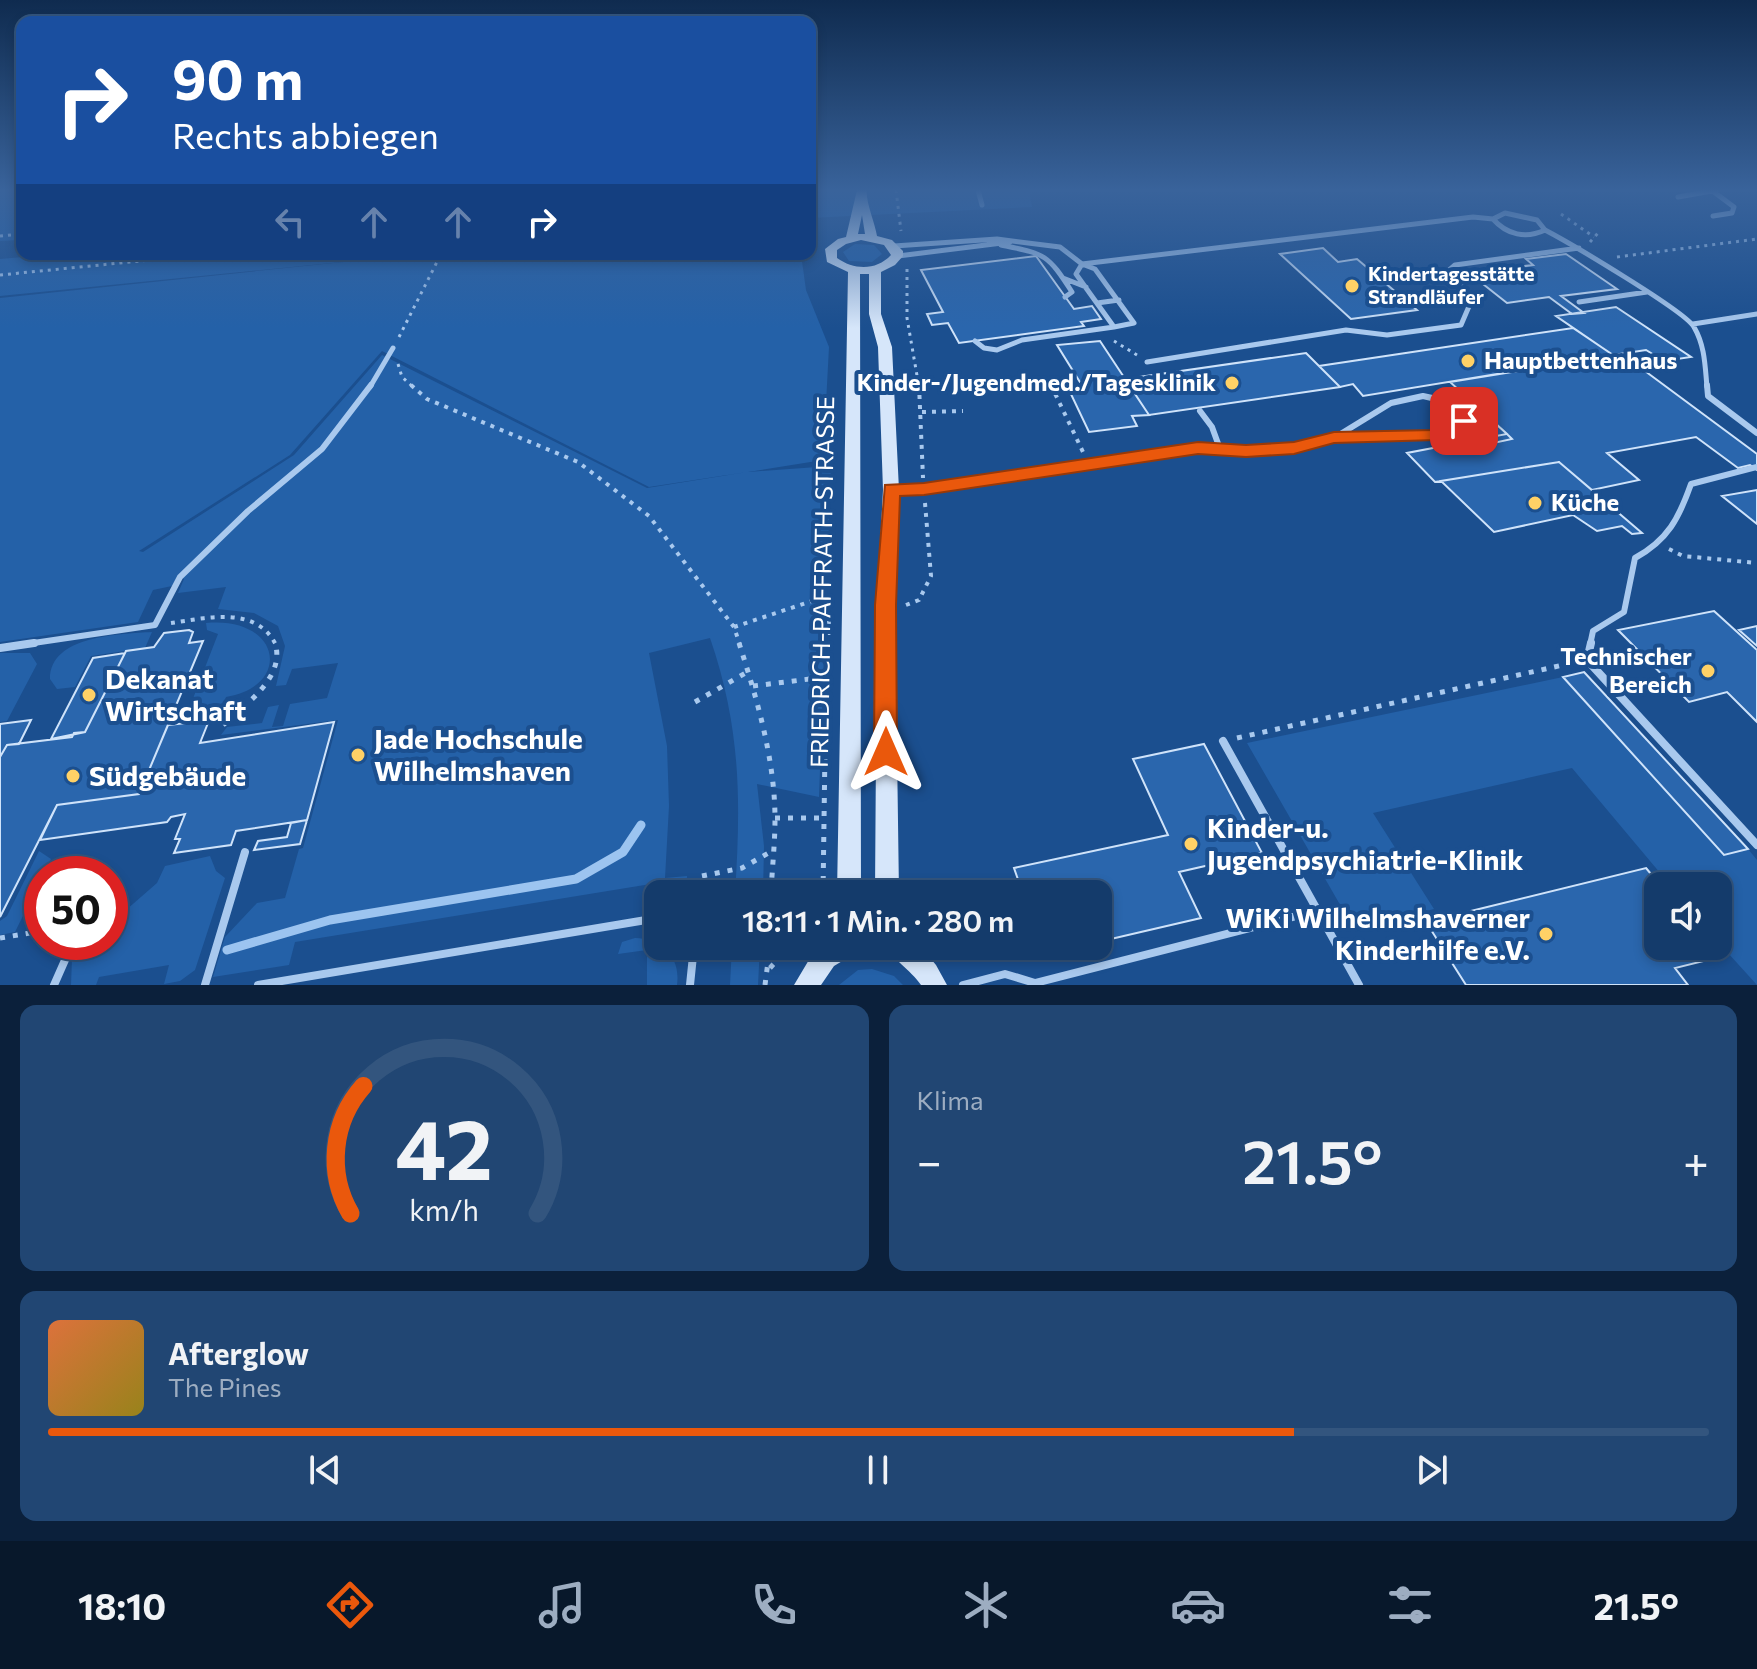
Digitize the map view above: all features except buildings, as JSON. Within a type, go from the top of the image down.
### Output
[{"type":"main road","points":[[871,237],[896,251],[885,267],[864,270],[836,264],[830,254],[835,244],[851,238],[871,237]]},
{"type":"main road","points":[[864,270],[885,347],[891,490],[886,605],[887,880]]},
{"type":"main road","name":"FRIEDRICH-PAFFRATH-STRASSE","points":[[849,880],[864,270]]},
{"type":"main road","points":[[806,985],[823,960]]},
{"type":"main road","points":[[917,960],[935,985]]},
{"type":"lane","points":[[1082,264],[1315,236]]},
{"type":"lane","points":[[1556,236],[1693,324],[1704,351],[1708,396],[1757,433]]},
{"type":"lane","points":[[896,251],[997,239],[1060,247],[1082,264],[1095,269],[1134,323],[1022,340],[997,350],[984,348],[975,341]]},
{"type":"lane","points":[[896,251],[1021,240]]},
{"type":"lane","points":[[998,244],[1034,249],[1047,255],[1072,292],[1065,297]]},
{"type":"lane","points":[[1147,362],[1346,330],[1387,335],[1461,325],[1473,297],[1447,272],[1455,265],[1579,248]]},
{"type":"lane","points":[[1082,264],[1076,274],[1114,327]]},
{"type":"lane","points":[[1063,278],[1086,287]]},
{"type":"lane","points":[[1579,302],[1647,292]]},
{"type":"lane","points":[[1097,303],[1119,300]]},
{"type":"lane","points":[[1693,324],[1757,314]]},
{"type":"lane","points":[[0,648],[155,625],[180,577],[248,511],[322,449],[381,372],[393,348]]},
{"type":"lane","points":[[891,490],[924,489],[1198,448],[1294,448],[1334,438],[1436,435],[1461,428],[1464,421],[1462,415],[1446,401],[1422,396],[1376,410],[1334,438]]},
{"type":"lane","points":[[1200,411],[1212,427],[1220,449]]},
{"type":"lane","points":[[1757,467],[1691,484],[1675,528],[1660,545],[1635,558],[1624,612],[1593,631],[1587,660],[1757,845]]},
{"type":"lane","points":[[1223,741],[1359,985]]},
{"type":"lane","points":[[205,985],[245,852]]},
{"type":"lane","points":[[963,985],[1005,974],[1035,983],[1316,911]]},
{"type":"lane","points":[[258,985],[644,920]]},
{"type":"lane","points":[[54,985],[65,960]]},
{"type":"lane","points":[[690,985],[693,960]]},
{"type":"path","points":[[1597,260],[1757,239]]},
{"type":"path","points":[[0,275],[150,260]]},
{"type":"path","points":[[438,260],[393,348],[402,377],[427,399],[578,462],[649,516],[734,627],[753,686],[771,766],[775,818],[771,880]]},
{"type":"path","points":[[886,605],[912,605],[919,600],[931,576],[922,412],[914,345],[907,318],[905,272],[908,267]]},
{"type":"path","points":[[1100,329],[1147,362]]},
{"type":"path","points":[[1078,385],[1072,381],[1051,384],[1089,465]]},
{"type":"path","points":[[922,412],[963,411]]},
{"type":"path","points":[[1660,545],[1683,556],[1757,563]]},
{"type":"path","points":[[734,627],[818,599],[829,607],[823,880]]},
{"type":"path","points":[[155,625],[231,618],[252,621],[266,628],[277,651],[275,664],[268,679],[223,725]]},
{"type":"path","points":[[1223,741],[1587,660]]},
{"type":"path","points":[[695,702],[749,671]]},
{"type":"path","points":[[753,686],[826,677]]},
{"type":"path","points":[[775,818],[824,818]]},
{"type":"path","points":[[702,876],[742,868],[772,851]]},
{"type":"path","points":[[0,938],[24,934]]},
{"type":"path","points":[[765,985],[769,960]]},
{"type":"path","points":[[769,970],[778,960]]},
{"type":"shaded area","points":[[0,236],[16,236],[16,240],[0,241]]},
{"type":"shaded area","points":[[855,244],[874,245],[882,254],[872,262],[849,261],[843,252]]},
{"type":"shaded area","points":[[0,259],[362,260],[0,296]]},
{"type":"shaded area","points":[[362,260],[802,260],[806,290],[829,347],[823,460],[748,472],[831,466],[819,797],[757,784],[764,846],[763,880],[736,880],[738,795],[733,734],[710,638],[649,653],[667,746],[669,806],[665,878],[687,876],[687,880],[644,880],[644,885],[295,942],[289,965],[213,977],[225,937],[257,903],[285,898],[299,849],[303,848],[338,720],[221,735],[227,727],[262,723],[268,707],[279,705],[272,727],[283,726],[290,704],[327,698],[338,663],[292,669],[286,685],[276,686],[285,646],[278,626],[254,613],[218,609],[226,587],[178,593],[184,579],[179,574],[172,586],[153,590],[138,622],[0,642],[0,298]],"holes":[[[382,351],[649,487],[747,472],[647,488],[382,355],[294,455],[143,552],[139,551],[290,455]]]},
{"type":"shaded area","points":[[206,623],[231,624],[250,630],[263,640],[269,653],[269,667],[262,680],[247,690],[226,697],[221,710],[187,714],[218,634],[207,630]]},
{"type":"shaded area","points":[[152,632],[145,648],[91,656],[75,687],[57,689],[50,679],[53,664],[74,645],[106,636]]},
{"type":"shaded area","points":[[0,653],[30,653],[37,664],[7,721],[0,722]]},
{"type":"shaded area","points":[[1563,677],[1724,855],[1748,849],[1757,860],[1757,985],[1732,957],[1732,872],[1659,872],[1572,768],[1373,813],[1434,909],[1354,929],[1247,743]]},
{"type":"shaded area","points":[[210,856],[216,871],[225,878],[195,970],[180,981],[164,984],[169,965],[99,977],[96,985],[71,985],[72,960],[128,960],[128,908],[157,883],[165,866]]},
{"type":"shaded area","points":[[24,881],[24,914],[15,932],[0,935],[0,921],[7,916]]},
{"type":"shaded area","points":[[644,939],[644,950],[618,954],[622,942]]},
{"type":"shaded area","points":[[647,960],[673,960],[677,985],[647,985]]},
{"type":"shaded area","points":[[731,960],[759,960],[758,985],[730,985]]},
{"type":"shaded area","points":[[872,969],[894,976],[903,985],[839,985],[858,970]]},
{"type":"waterway","points":[[227,950],[330,920],[576,879],[623,852],[641,825]]},
{"type":"place","name":"Kindertagesstätte Strandläufer","points":[[1352,286]]},
{"type":"place","name":"Hauptbettenhaus","points":[[1468,361]]},
{"type":"place","name":"Kinder-/Jugendmed./Tagesklinik","points":[[1232,383]]},
{"type":"place","name":"Küche","points":[[1535,503]]},
{"type":"place","name":"Technischer Bereich","points":[[1708,671]]},
{"type":"place","name":"Dekanat Wirtschaft","points":[[89,695]]},
{"type":"place","name":"Jade Hochschule Wilhelmshaven","points":[[358,755]]},
{"type":"place","name":"Südgebäude","points":[[73,776]]},
{"type":"place","name":"Kinder-u. Jugendpsychiatrie-Klinik","points":[[1191,844]]},
{"type":"place","name":"WiKi Wilhelmshaverner Kinderhilfe e.V.","points":[[1546,934]]},
{"type":"route","points":[[886,752],[886,605],[891,490],[924,489],[1198,448],[1246,451],[1294,448],[1334,438],[1436,435],[1461,428],[1464,421]]}]
